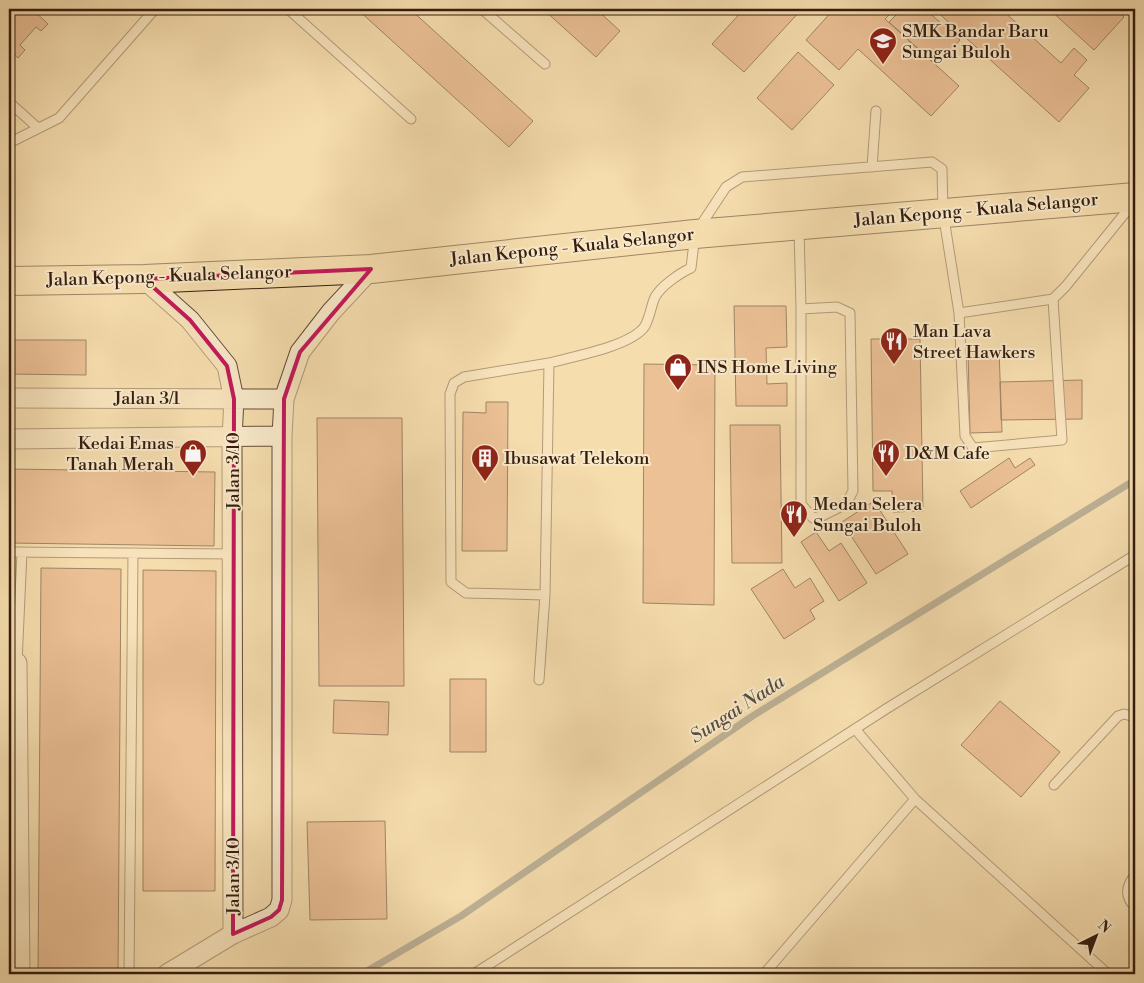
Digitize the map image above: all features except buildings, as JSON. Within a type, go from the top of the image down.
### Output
[{"type":"highway","name":"Jalan Kepong - Kuala Selangor","points":[[9,281],[144,280],[371,269],[695,234],[943,212],[1135,199]]},
{"type":"street","name":"Jalan 3/10","points":[[144,280],[190,320],[227,366],[234,399],[232,438],[233,934],[270,917],[279,910],[282,900],[282,436],[284,399],[300,352],[331,312],[371,269]]},
{"type":"street","name":"Jalan 3/1","points":[[9,398],[284,399]]},
{"type":"street","points":[[9,439],[282,436]]},
{"type":"street","points":[[13,663],[20,974]]},
{"type":"street","points":[[167,974],[233,934]]},
{"type":"lane","points":[[9,143],[59,118],[155,9]]},
{"type":"lane","points":[[288,9],[411,119]]},
{"type":"lane","points":[[482,9],[545,64]]},
{"type":"lane","points":[[9,102],[38,128]]},
{"type":"lane","points":[[872,167],[876,111]]},
{"type":"lane","points":[[545,595],[466,593],[451,582],[450,394],[454,383],[464,377],[548,363],[615,346],[631,337],[644,327],[656,295],[678,274],[691,268],[695,234],[726,187],[742,177],[932,162],[942,169],[943,212],[959,313],[965,436],[974,448],[1062,440],[1053,299]]},
{"type":"lane","points":[[959,313],[1053,299],[1066,286],[1135,199]]},
{"type":"lane","points":[[798,225],[801,309],[801,504],[813,518],[822,516],[846,504],[853,491],[850,314],[837,307],[801,309]]},
{"type":"lane","points":[[539,680],[545,595],[548,363]]},
{"type":"lane","points":[[9,552],[233,554]]},
{"type":"lane","points":[[13,663],[22,552]]},
{"type":"lane","points":[[129,974],[133,553]]},
{"type":"lane","points":[[474,974],[855,729],[1135,556]]},
{"type":"lane","points":[[1054,784],[1118,716],[1124,714],[1135,717]]},
{"type":"lane","points":[[855,729],[915,799],[1108,974]]},
{"type":"lane","points":[[764,974],[915,799]]},
{"type":"lane","points":[[1135,875],[1127,886],[1126,893],[1128,899],[1135,907]]},
{"type":"highlighted area","points":[[371,269],[300,352],[284,399],[282,900],[279,910],[271,917],[233,934],[233,554],[234,399],[227,366],[190,320],[144,279]]},
{"type":"waterway","name":"Sungai Nada","points":[[362,974],[461,916],[751,717],[1135,480]]},
{"type":"place","name":"SMK Bandar Baru Sungai Buloh","points":[[883,65]]},
{"type":"place","name":"Man Lava Street Hawkers","points":[[894,365]]},
{"type":"place","name":"INS Home Living","points":[[678,391]]},
{"type":"place","name":"Kedai Emas Tanah Merah","points":[[193,477]]},
{"type":"place","name":"D&M Cafe","points":[[886,477]]},
{"type":"place","name":"Ibusawat Telekom","points":[[485,482]]},
{"type":"place","name":"Medan Selera Sungai Buloh","points":[[794,538]]}]
